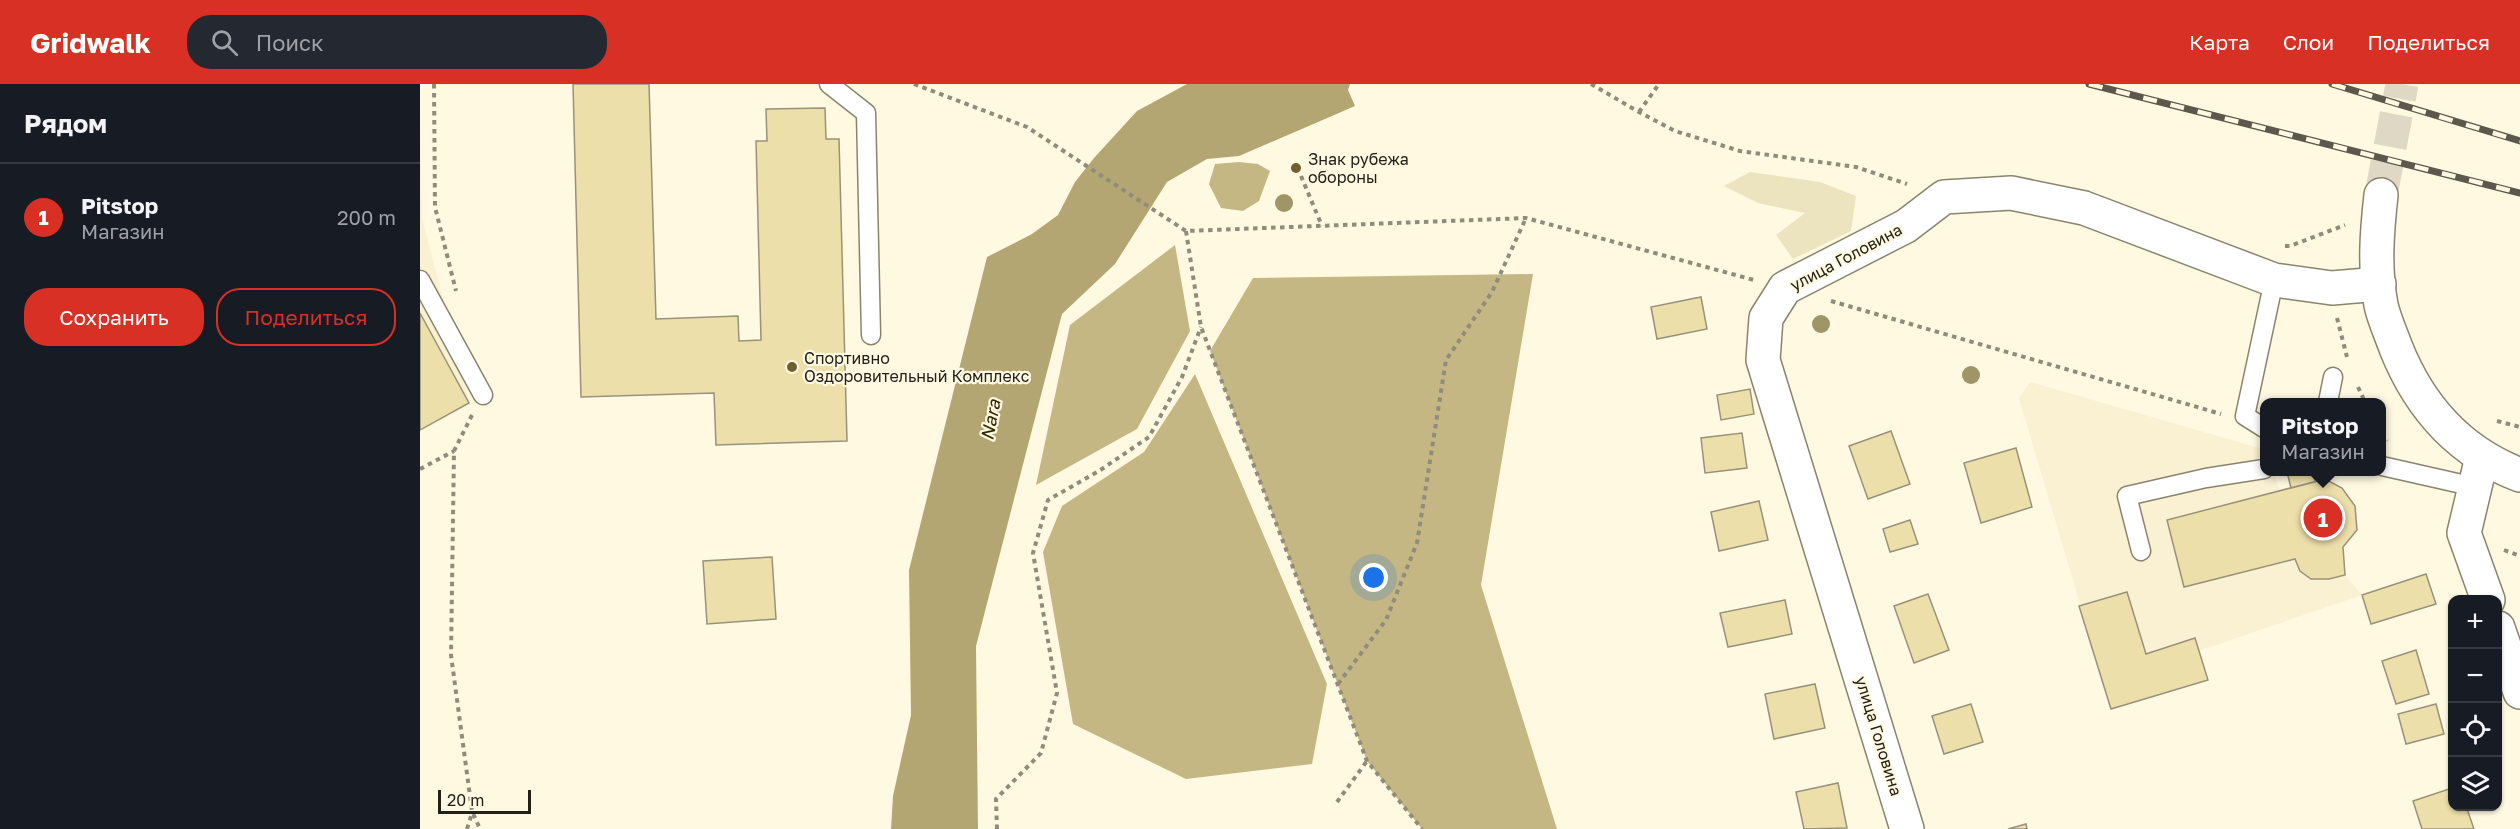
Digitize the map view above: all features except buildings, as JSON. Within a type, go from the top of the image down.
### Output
[{"type":"street","points":[[1944,197],[2011,193],[2084,208],[2274,280],[2332,288],[2379,284]]},
{"type":"street","points":[[2381,195],[2376,249],[2381,306],[2410,379],[2478,472],[2464,533],[2486,595]]},
{"type":"street","name":"улица Головина","points":[[1907,829],[1763,360],[1766,318],[1785,288],[1906,226],[1944,197]]},
{"type":"street","points":[[2478,472],[2520,475]]},
{"type":"street","points":[[2502,640],[2520,692]]},
{"type":"lane","points":[[829,84],[866,113],[871,335]]},
{"type":"lane","points":[[420,280],[483,395]]},
{"type":"lane","points":[[2260,425],[2245,416],[2274,280]]},
{"type":"lane","points":[[2329,398],[2333,377]]},
{"type":"lane","points":[[2386,466],[2478,472]]},
{"type":"lane","points":[[2140,551],[2127,496],[2206,478],[2260,471]]},
{"type":"path","points":[[434,84],[435,207],[458,295]]},
{"type":"path","points":[[914,84],[1027,127],[1186,231],[1526,218],[1785,288],[2230,417]]},
{"type":"path","points":[[1591,84],[1675,131],[1740,152],[1856,167],[1944,197]]},
{"type":"path","points":[[1639,112],[1659,84]]},
{"type":"path","points":[[1301,176],[1322,226]]},
{"type":"path","points":[[1338,684],[1386,620],[1417,543],[1446,360],[1492,292],[1526,218]]},
{"type":"path","points":[[1186,231],[1201,327],[1367,761],[1422,829]]},
{"type":"path","points":[[2332,288],[2340,336],[2351,367]]},
{"type":"path","points":[[998,829],[996,799],[1041,753],[1057,693],[1033,554],[1048,500],[1099,471],[1149,437],[1182,377],[1201,327]]},
{"type":"path","points":[[2354,378],[2363,398]]},
{"type":"path","points":[[480,829],[472,811],[452,655],[454,451],[483,395]]},
{"type":"path","points":[[2497,421],[2520,427]]},
{"type":"path","points":[[420,469],[454,451]]},
{"type":"path","points":[[1337,802],[1367,761]]},
{"type":"path","points":[[467,829],[472,811]]},
{"type":"shaded area","points":[[420,105],[422,218],[470,404],[420,432]]},
{"type":"shaded area","points":[[1239,162],[1258,164],[1270,171],[1259,201],[1243,211],[1221,208],[1209,184],[1215,164]]},
{"type":"shaded area","points":[[1750,172],[1820,182],[1856,196],[1851,231],[1793,259],[1776,235],[1805,213],[1758,203],[1724,186]]},
{"type":"shaded area","points":[[1175,245],[1190,331],[1137,429],[1036,485],[1070,325]]},
{"type":"shaded area","points":[[1533,274],[1481,585],[1557,829],[1422,829],[1367,761],[1210,351],[1253,278]]},
{"type":"shaded area","points":[[1195,374],[1327,684],[1312,764],[1186,779],[1073,724],[1043,552],[1062,506],[1144,452]]},
{"type":"shaded area","points":[[2030,382],[2260,448],[2260,476],[2275,476],[2280,490],[2325,479],[2342,488],[2355,506],[2357,530],[2343,547],[2345,575],[2362,595],[2199,651],[2208,680],[2111,709],[2019,398]]},
{"type":"water","name":"Nara","points":[[1187,84],[1350,84],[1348,90],[1355,106],[1239,156],[1207,159],[1167,182],[1115,264],[1062,314],[976,646],[978,829],[891,829],[893,796],[911,715],[909,570],[987,257],[1032,234],[1058,215],[1075,182],[1137,111]]},
{"type":"tunnel","points":[[2381,195],[2402,84]]},
{"type":"railway","points":[[2089,84],[2520,193]]},
{"type":"railway","points":[[2332,84],[2520,141]]},
{"type":"place","name":"Знак рубежа обороны","points":[[1296,168]]},
{"type":"place","name":"Спортивно Оздоровительный Комплекс","points":[[792,367]]},
{"type":"place","name":"Pitstop","points":[[2323,518]]}]
